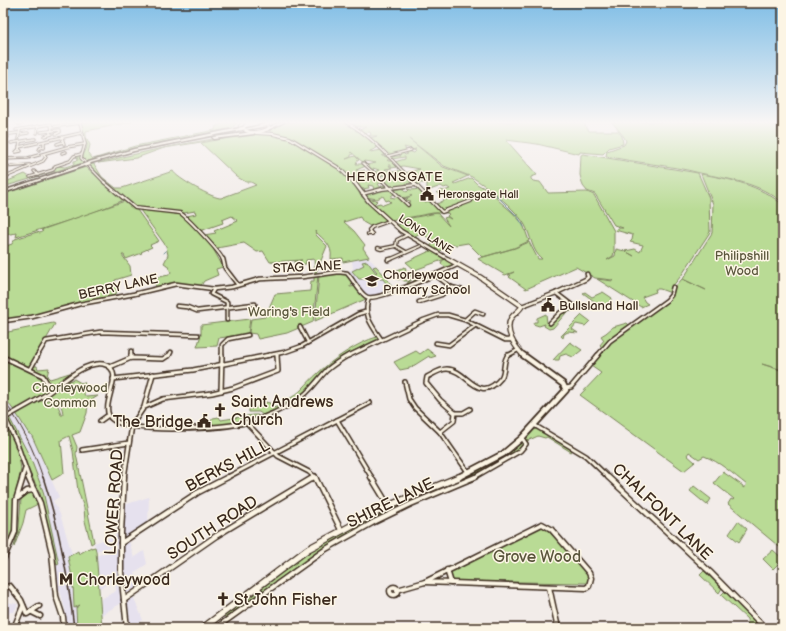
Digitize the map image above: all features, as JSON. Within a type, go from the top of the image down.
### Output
[{"type":"highway","points":[[3,191],[129,151]]},
{"type":"highway","points":[[86,164],[139,151]]},
{"type":"street","points":[[3,159],[20,159],[52,151]]},
{"type":"street","name":"LONG LANE","points":[[312,151],[339,168],[389,221],[407,235],[483,280],[522,306]]},
{"type":"street","points":[[383,151],[442,212],[471,201]]},
{"type":"street","points":[[388,156],[405,151]]},
{"type":"street","points":[[3,178],[44,160],[46,157],[44,154]]},
{"type":"street","points":[[30,177],[53,170],[54,167],[71,160],[74,156],[81,154],[82,160],[98,177],[135,208],[176,212],[185,215],[199,232],[217,249],[222,256],[225,268],[238,285]]},
{"type":"street","points":[[67,162],[70,165]]},
{"type":"street","points":[[363,163],[408,205]]},
{"type":"street","points":[[3,167],[32,166]]},
{"type":"street","points":[[34,171],[38,175]]},
{"type":"street","points":[[3,174],[9,175]]},
{"type":"street","points":[[362,194],[390,188],[416,185]]},
{"type":"street","points":[[370,232],[369,230],[372,227],[389,221]]},
{"type":"street","points":[[396,246],[397,240],[407,235]]},
{"type":"street","points":[[382,252],[380,248],[396,246],[407,252]]},
{"type":"street","points":[[388,260],[421,246]]},
{"type":"street","points":[[381,339],[365,312],[366,304],[369,298],[398,290],[457,265]]},
{"type":"street","name":"STAG LANE","points":[[238,285],[260,279],[343,272],[350,276],[364,295],[369,298]]},
{"type":"street","points":[[434,274],[451,287],[460,289]]},
{"type":"street","points":[[588,274],[586,279],[556,293],[522,306],[521,309],[513,316],[510,323],[512,340],[518,350],[557,379],[566,388],[571,387],[610,341],[667,300],[672,295],[673,287]]},
{"type":"street","name":"BERRY LANE","points":[[3,321],[32,317],[80,304],[134,294],[176,284],[214,288],[238,285]]},
{"type":"street","points":[[421,301],[441,295],[451,287]]},
{"type":"street","points":[[214,288],[211,294],[214,297],[224,299],[228,302],[229,307],[227,320]]},
{"type":"street","points":[[549,322],[562,312],[574,306],[556,293]]},
{"type":"street","points":[[180,306],[197,311],[251,306],[255,304]]},
{"type":"street","points":[[466,319],[477,310],[483,314]]},
{"type":"street","points":[[113,379],[221,365],[277,354],[308,343],[358,314],[365,312]]},
{"type":"street","points":[[107,416],[113,420],[155,429],[207,428],[247,423],[299,400],[331,366],[364,346],[435,315],[466,319],[505,340],[512,340]]},
{"type":"street","points":[[436,343],[449,345],[476,325]]},
{"type":"street","points":[[300,327],[308,343]]},
{"type":"street","points":[[30,369],[45,343],[49,341],[100,332],[198,335]]},
{"type":"street","points":[[221,391],[222,345],[228,339],[248,335]]},
{"type":"street","points":[[470,409],[463,413],[455,412],[435,394],[426,383],[427,377],[444,369],[451,369],[479,388],[487,388],[503,378],[505,372],[503,363],[505,359],[510,353],[518,350]]},
{"type":"street","points":[[131,351],[131,358]]},
{"type":"street","points":[[64,628],[63,616],[56,596],[52,553],[40,504],[35,490],[24,470],[16,441],[4,418],[51,390],[84,367],[100,365],[111,369],[131,358],[168,358],[171,352]]},
{"type":"street","points":[[144,407],[163,399],[221,391],[263,377],[278,370],[277,354]]},
{"type":"street","points":[[3,357],[43,376],[51,390]]},
{"type":"street","points":[[100,421],[107,416],[113,379],[111,369]]},
{"type":"street","points":[[132,425],[144,407],[153,374]]},
{"type":"street","points":[[405,382],[409,398],[415,408],[440,432],[468,472]]},
{"type":"street","name":"SHIRE LANE","points":[[203,628],[308,549],[388,506],[468,472],[502,454],[522,438],[565,392],[566,388]]},
{"type":"street","name":"BERKS HILL","points":[[121,543],[197,493],[370,403]]},
{"type":"street","points":[[440,432],[454,421],[455,412]]},
{"type":"street","points":[[337,420],[388,506]]},
{"type":"street","points":[[247,423],[274,453],[315,476],[341,530]]},
{"type":"street","name":"LOWER ROAD","points":[[127,628],[120,572],[124,477],[132,425]]},
{"type":"street","name":"CHALFONT LANE","points":[[534,425],[588,457],[710,572],[766,628]]},
{"type":"street","name":"SHIRE LANE","points":[[216,628],[326,549],[411,504],[469,480],[493,468],[520,451],[526,444],[522,438]]},
{"type":"street","points":[[82,450],[129,443]]},
{"type":"street","points":[[3,560],[9,549],[14,532],[16,500],[24,470]]},
{"type":"street","name":"SOUTH ROAD","points":[[124,601],[216,536],[315,476]]},
{"type":"street","points":[[16,500],[24,492],[35,490]]},
{"type":"street","points":[[398,590],[425,582],[542,524],[550,530],[589,573],[591,578],[591,582],[586,588],[425,582]]},
{"type":"street","points":[[447,570],[451,583]]},
{"type":"street","points":[[3,588],[10,586],[27,614],[40,606]]},
{"type":"street","points":[[258,587],[261,595]]},
{"type":"street","points":[[549,587],[558,628]]},
{"type":"street","points":[[14,628],[23,606]]},
{"type":"street","points":[[32,611],[40,616]]},
{"type":"street","points":[[222,614],[225,621]]},
{"type":"shaded area","name":"Chorleywood Primary School","points":[[368,257],[384,274],[394,289],[374,296],[365,295],[346,272],[353,269],[352,261]]},
{"type":"shaded area","points":[[3,396],[17,414],[29,434],[31,434],[59,497],[53,501],[60,514],[72,554],[78,551],[85,628],[68,628],[60,590],[58,591],[55,573],[57,572],[57,565],[40,493],[27,467],[19,443],[3,413]]},
{"type":"shaded area","points":[[149,497],[148,524],[128,537],[134,558],[144,551],[147,564],[135,572],[140,586],[127,593],[120,604],[101,615],[101,599],[116,591],[115,581],[100,588],[96,556],[116,549],[117,545],[96,551],[94,543],[121,534],[124,505]]},
{"type":"shaded area","points":[[133,596],[143,620],[131,628],[127,601]]},
{"type":"shaded area","points":[[5,602],[18,604],[14,612],[10,612],[6,619],[3,619],[3,605]]},
{"type":"green space","points":[[85,151],[88,151],[93,159],[117,151],[126,151],[86,162],[83,155]]},
{"type":"green space","points":[[154,151],[136,158],[98,163],[139,153]]},
{"type":"green space","points":[[210,151],[383,151],[386,154],[382,156],[389,157],[392,160],[387,160],[393,161],[398,167],[385,169],[394,172],[397,171],[400,175],[398,171],[400,169],[413,183],[409,183],[410,185],[406,183],[408,186],[407,187],[390,188],[381,179],[385,179],[384,175],[377,177],[383,182],[378,184],[382,189],[374,190],[373,186],[368,185],[369,188],[362,189],[367,192],[363,193],[353,181],[361,196],[388,220],[370,226],[363,222],[360,217],[344,222],[354,231],[365,245],[363,248],[369,257],[343,262],[343,258],[331,259],[329,246],[315,231],[316,235],[327,246],[315,275],[314,259],[306,260],[306,264],[295,264],[295,261],[302,260],[270,262],[263,251],[257,252],[244,243],[217,248],[204,235],[216,233],[214,231],[238,221],[232,216],[222,220],[223,223],[200,231],[187,216],[196,214],[195,211],[184,213],[135,207],[103,178],[116,188],[122,188],[173,171],[196,188],[221,198],[256,185],[237,177]],"holes":[[[351,152],[365,164],[364,161],[376,163],[366,165],[373,171],[373,168],[379,170],[374,172],[376,174],[382,173],[383,175],[371,179],[370,175],[375,174],[371,171],[362,173],[365,170],[356,170],[366,166],[363,164],[356,164],[359,160],[355,156],[346,159],[351,157],[353,154]]]},
{"type":"green space","points":[[385,151],[405,151],[389,155]]},
{"type":"green space","points":[[407,151],[414,153],[416,151],[424,151],[443,167],[468,176],[453,183],[455,184],[471,178],[477,184],[495,194],[498,200],[523,224],[529,241],[514,248],[483,257],[515,248],[529,242],[538,259],[542,259],[536,252],[523,221],[504,201],[496,195],[497,194],[472,177],[444,166],[425,151],[516,151],[537,175],[531,177],[531,179],[533,181],[540,182],[548,193],[587,192],[594,195],[614,231],[614,252],[613,256],[607,260],[615,256],[616,249],[625,251],[635,249],[640,252],[643,245],[630,242],[633,235],[615,230],[617,228],[623,228],[614,225],[595,194],[587,191],[583,186],[580,175],[581,155],[583,154],[698,173],[709,198],[710,232],[681,276],[671,288],[671,293],[660,289],[655,289],[656,292],[642,297],[648,304],[641,307],[597,279],[613,281],[612,280],[595,278],[576,267],[526,289],[509,277],[511,275],[508,275],[514,272],[505,275],[478,259],[482,257],[468,243],[454,244],[437,252],[429,247],[434,243],[429,241],[430,240],[425,235],[426,233],[424,232],[412,237],[396,225],[401,224],[400,220],[437,213],[390,221],[373,205],[380,203],[383,205],[391,202],[389,200],[386,201],[383,196],[377,199],[366,197],[364,195],[388,189],[387,187],[395,193],[390,197],[395,198],[398,196],[407,205],[403,200],[408,203],[411,201],[406,200],[408,198],[402,199],[412,196],[410,194],[411,196],[403,198],[393,190],[405,188],[404,190],[407,192],[409,190],[407,189],[419,189],[427,197],[423,198],[423,201],[431,201],[435,205],[451,197],[437,193],[441,190],[444,191],[450,189],[447,187],[444,188],[441,186],[427,191],[427,183],[420,183],[418,186],[413,185],[415,183],[411,179],[417,177],[413,173],[407,175],[405,173],[420,169],[403,166],[399,167],[394,162],[405,159],[405,157],[392,159],[391,157],[401,156],[398,154],[403,153],[405,155],[408,154],[404,152]],"holes":[[[437,213],[449,214],[447,216],[451,219],[447,217],[444,218],[449,226]]]},
{"type":"green space","points":[[568,151],[606,151],[603,154],[580,152],[579,154]]},
{"type":"green space","points":[[607,151],[783,151],[783,203],[764,190],[733,180],[677,168],[606,156]]},
{"type":"green space","points":[[80,155],[83,163],[3,187],[3,183],[25,174],[31,178],[54,171],[55,167],[58,166],[65,167],[74,164],[74,161],[78,160],[77,157],[74,157]]},
{"type":"green space","points":[[94,164],[102,177],[89,165]]},
{"type":"green space","points":[[86,167],[124,200],[87,215],[16,237],[17,233],[3,235],[3,194]]},
{"type":"green space","name":"Philipshill Wood","points":[[701,174],[723,178],[755,188],[765,192],[783,205],[783,370],[762,364],[783,371],[783,550],[728,504],[731,499],[734,499],[714,483],[723,472],[743,486],[743,488],[747,485],[721,465],[704,456],[699,459],[689,452],[687,455],[695,462],[684,471],[580,395],[601,373],[591,366],[617,336],[672,297],[675,287],[682,279],[706,290],[683,279],[712,233],[713,204]]},
{"type":"green space","points":[[366,198],[376,200],[377,201],[373,205]]},
{"type":"green space","points":[[125,201],[137,210],[159,241],[150,245],[152,247],[141,252],[142,253],[126,259],[124,255],[122,255],[130,266],[131,275],[115,280],[115,284],[118,286],[116,294],[110,298],[89,301],[33,316],[3,320],[3,247],[12,244],[15,239],[37,232],[40,233],[43,231],[41,230]]},
{"type":"green space","points":[[140,210],[181,214],[210,243],[223,267],[216,269],[218,275],[204,281],[200,287],[176,283],[157,288],[153,280],[169,275],[171,272],[164,263],[168,255],[166,246]]},
{"type":"green space","points":[[432,250],[454,265],[447,268],[441,264],[445,259],[415,270],[406,262]]},
{"type":"green space","points":[[367,261],[376,273],[377,272],[373,267],[376,266],[387,278],[393,289],[380,294],[390,289],[383,279],[380,279],[378,276],[359,279],[352,271],[364,265],[362,262]]},
{"type":"green space","points":[[405,267],[405,270],[409,271],[407,272],[408,273],[410,272],[412,274],[411,275],[414,276],[405,277],[408,281],[404,281],[397,275],[400,279],[398,280],[392,272]]},
{"type":"green space","points":[[340,273],[347,275],[350,278],[354,284],[350,287],[357,286],[366,299],[315,321],[319,275]]},
{"type":"green space","name":"Waring's Field","points":[[318,275],[313,322],[287,333],[258,339],[256,334],[249,333],[251,319],[265,317],[275,294],[310,291],[311,281],[314,281],[314,276]]},
{"type":"green space","points":[[420,275],[423,278],[419,280],[417,279],[419,278],[418,277],[415,278],[419,276],[422,278]]},
{"type":"green space","points":[[414,278],[417,281],[414,282],[413,279],[409,281],[412,283],[408,285],[408,281]]},
{"type":"green space","points":[[585,292],[592,297],[603,292],[612,298],[605,309],[583,293]]},
{"type":"green space","points":[[581,304],[584,306],[566,313],[553,328],[549,329],[544,326],[545,324],[539,326],[533,324],[534,322],[537,322],[537,318],[546,314],[547,323],[550,324],[563,313]]},
{"type":"green space","points":[[582,315],[590,321],[585,326],[576,324],[572,329],[578,333],[568,332],[564,334],[563,338],[561,336]]},
{"type":"green space","points":[[250,319],[248,334],[219,338],[217,346],[197,347],[201,335],[201,325]]},
{"type":"green space","name":"Chorleywood Common","points":[[53,323],[55,324],[30,367],[3,356],[3,333]]},
{"type":"green space","points":[[627,323],[629,325],[612,337],[602,347],[600,345],[604,340],[601,336],[613,327]]},
{"type":"green space","points":[[377,337],[378,339],[334,363],[319,376],[300,397],[293,402],[285,404],[285,401],[299,392],[318,373],[338,357],[354,347]]},
{"type":"green space","points":[[570,342],[582,350],[573,357],[566,354],[560,356],[559,360],[553,360]]},
{"type":"green space","points":[[427,349],[436,356],[430,358],[429,356],[410,368],[400,370],[394,362],[416,351],[420,354]]},
{"type":"green space","name":"Chorleywood Common","points":[[3,358],[44,380],[48,389],[47,392],[15,412],[3,396]]},
{"type":"green space","name":"Chorleywood Common","points":[[33,366],[37,366],[38,369],[49,368],[47,376],[50,379],[73,372],[52,388],[47,379],[33,370]]},
{"type":"green space","points":[[74,379],[81,383],[84,382],[86,387],[84,394],[86,397],[98,396],[88,402],[87,413],[80,432],[72,435],[77,447],[76,454],[94,542],[91,544],[85,521],[84,508],[78,491],[73,451],[69,436],[61,440],[64,473],[52,480],[31,434],[29,434],[16,413],[35,403],[49,400],[54,402],[61,415],[63,415],[60,404],[45,397],[62,384]]},
{"type":"green space","points":[[265,402],[270,403],[272,408],[281,406],[263,415],[259,412],[249,412],[249,409],[256,408]]},
{"type":"green space","points":[[258,415],[250,420],[238,423],[214,425],[211,421],[213,418],[219,417],[221,420]]},
{"type":"green space","points":[[9,417],[30,457],[43,491],[59,564],[57,565],[40,493],[27,467],[19,443],[6,419]]},
{"type":"green space","name":"Chorleywood Common","points":[[3,422],[5,422],[18,451],[21,469],[14,503],[12,536],[3,558]]},
{"type":"green space","points":[[533,429],[539,429],[573,449],[571,452],[547,437],[545,438],[538,436],[527,441],[524,439]]},
{"type":"green space","points":[[522,441],[524,445],[518,450],[468,479],[403,507],[402,504],[504,456]]},
{"type":"green space","points":[[694,486],[711,499],[707,505],[690,491]]},
{"type":"green space","points":[[30,492],[33,492],[38,504],[26,510],[14,547],[19,527],[21,499]]},
{"type":"green space","points":[[397,505],[399,509],[326,546],[263,591],[261,588],[307,550],[340,532]]},
{"type":"green space","points":[[738,521],[747,529],[739,542],[729,534]]},
{"type":"green space","name":"Grove Wood","points":[[543,526],[566,549],[587,574],[589,579],[587,583],[453,581],[451,579],[451,570]]},
{"type":"green space","points":[[91,547],[95,547],[96,551],[102,628],[77,628],[76,608],[80,605],[74,608],[73,582],[68,557],[78,551],[79,554]]},
{"type":"green space","points":[[773,550],[783,559],[773,569],[763,559]]},
{"type":"green space","points":[[704,571],[722,588],[719,593],[700,575]]},
{"type":"green space","points":[[256,591],[258,595],[226,619],[224,615]]},
{"type":"green space","points":[[725,591],[762,628],[748,628],[747,619],[721,595]]},
{"type":"waterway","points":[[491,190],[518,217],[524,227]]},
{"type":"railway","points":[[3,400],[16,418],[26,437],[43,478]]},
{"type":"railway","points":[[43,477],[54,514],[62,551],[74,628]]},
{"type":"place","name":"Heronsgate Hall","points":[[427,194]]},
{"type":"place","name":"Chorleywood Primary School","points":[[372,281]]},
{"type":"place","name":"Bullsland Hall","points":[[548,305]]},
{"type":"place","name":"Saint Andrews Church","points":[[220,410]]},
{"type":"place","name":"The Bridge","points":[[204,421]]},
{"type":"place","name":"Chorleywood","points":[[66,579]]},
{"type":"place","name":"St John Fisher","points":[[223,599]]},
{"type":"district","name":"HERONSGATE","points":[[395,176]]}]
